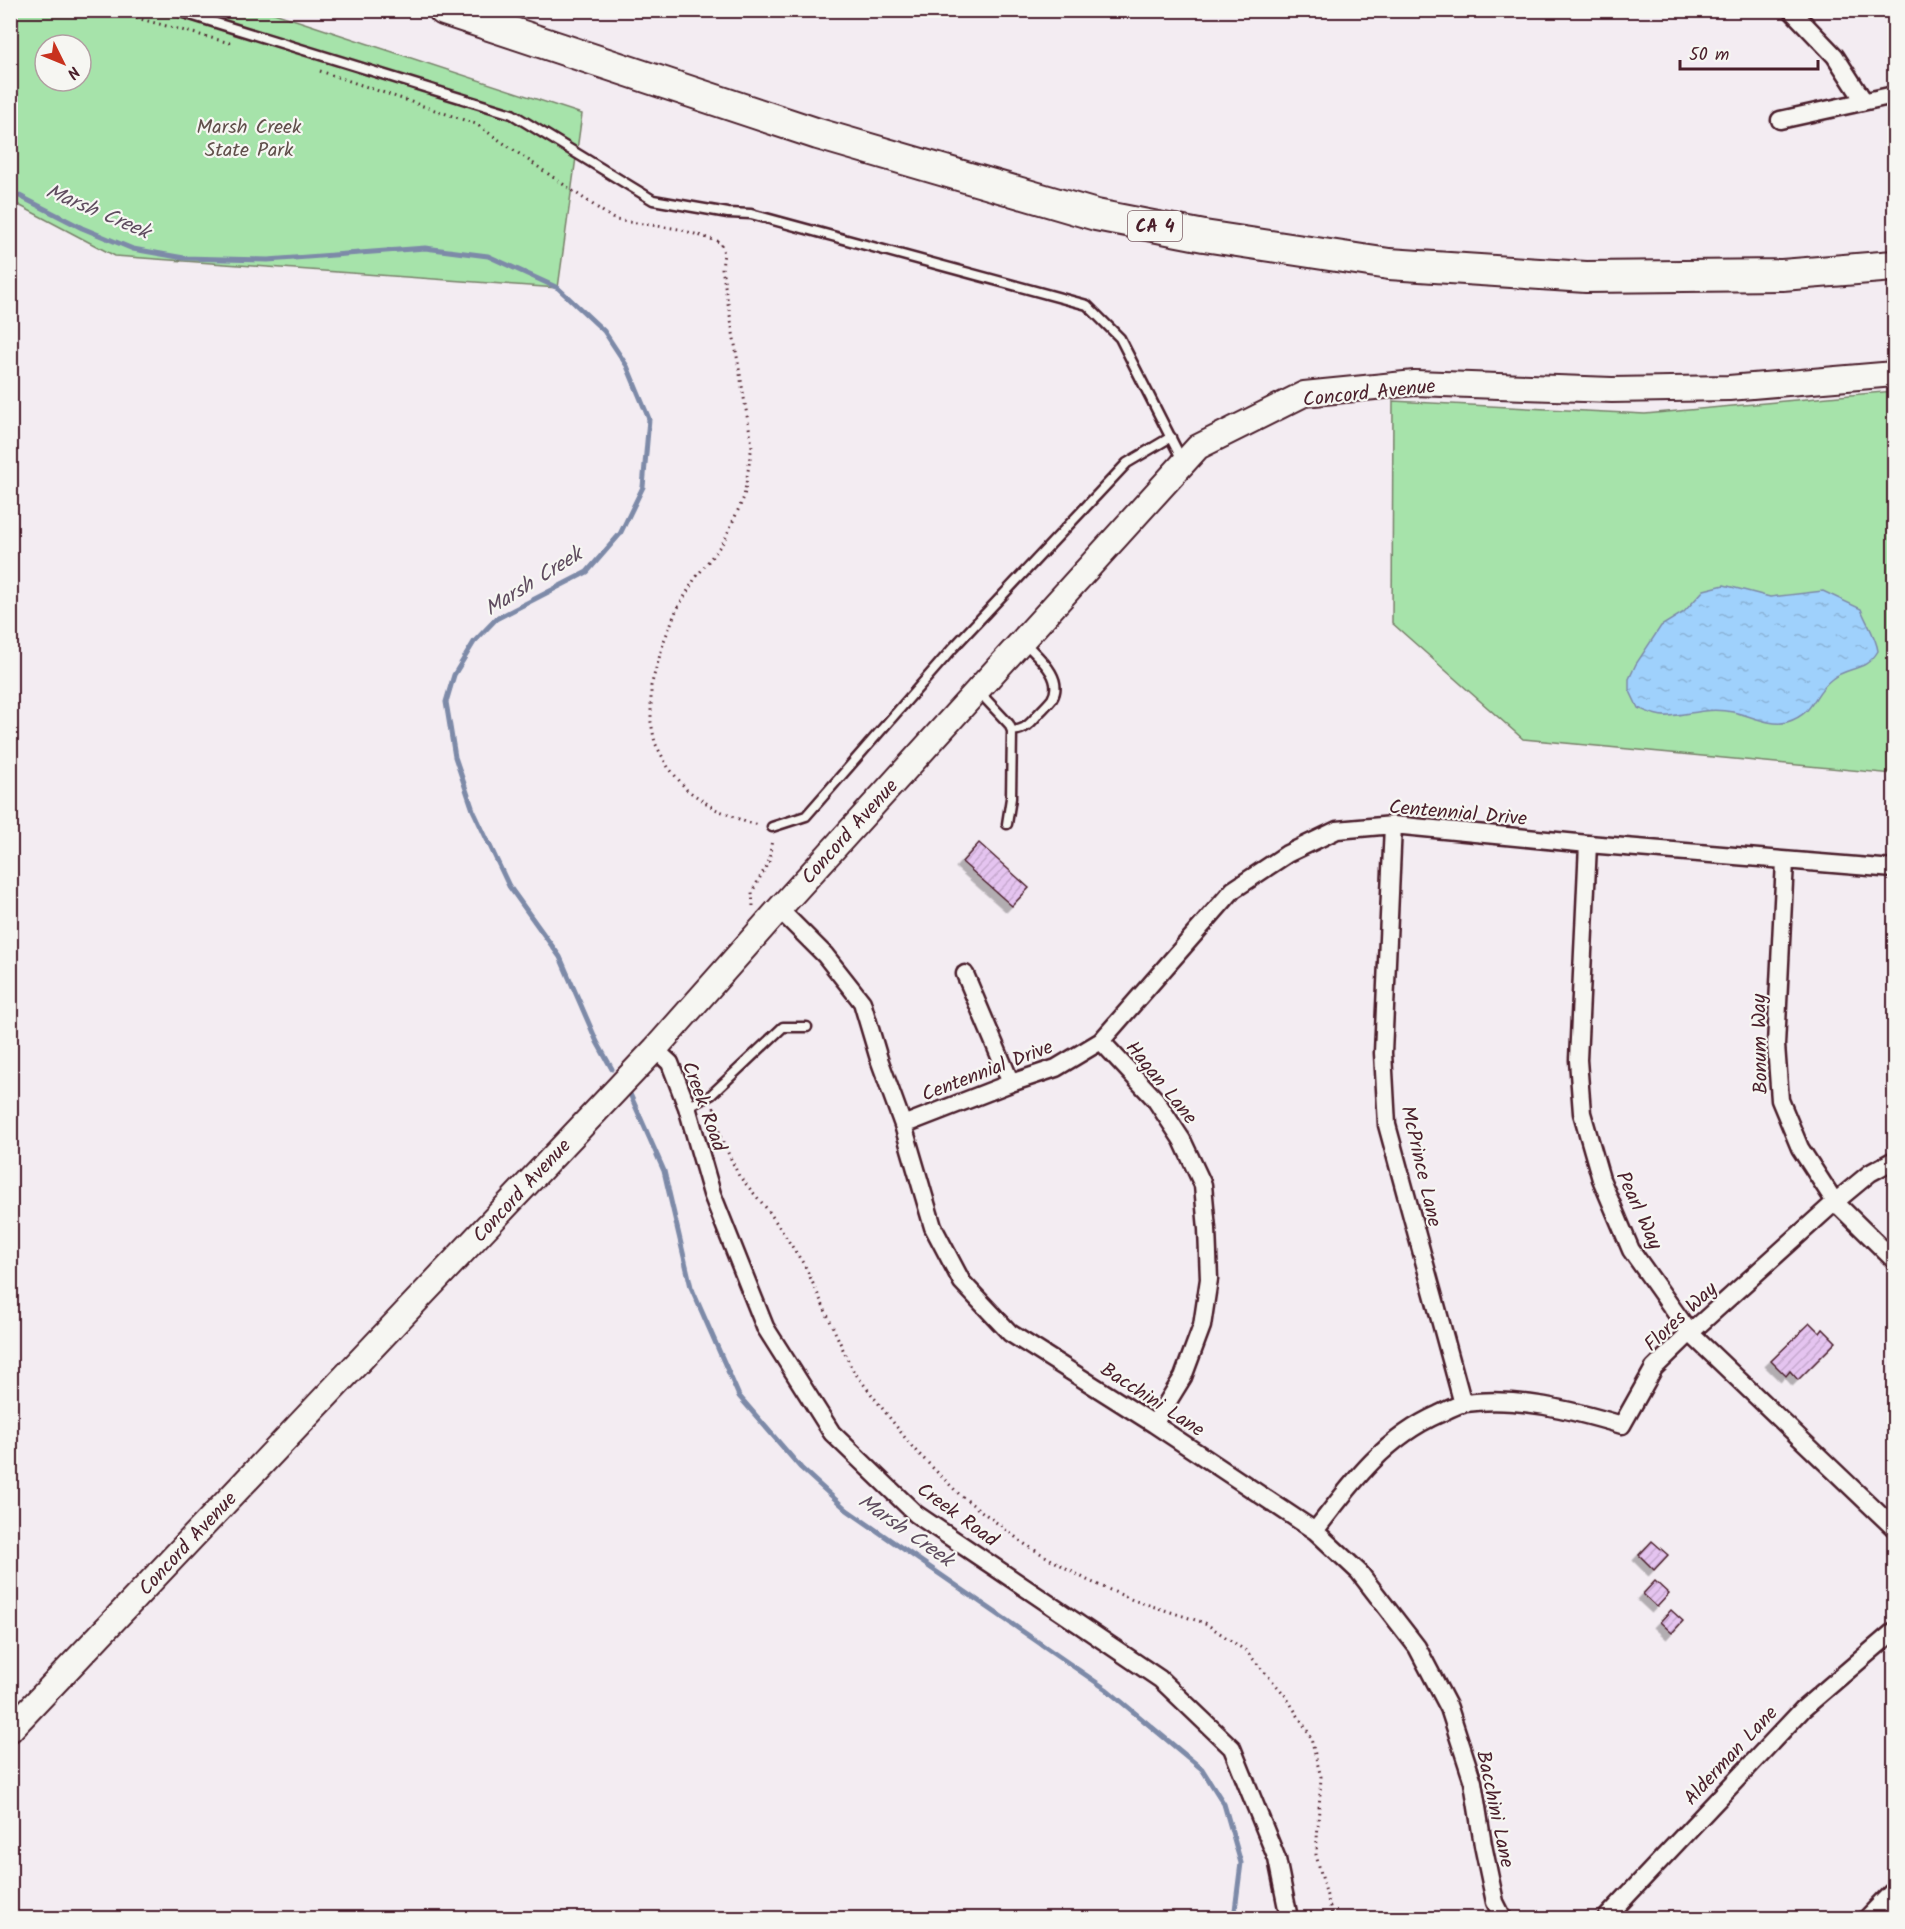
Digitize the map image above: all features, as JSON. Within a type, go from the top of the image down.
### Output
[{"type":"highway","name":"CA 4","points":[[444,10],[829,137],[1096,215],[1204,236],[1389,264],[1586,278],[1782,275],[1894,266]]},
{"type":"street","points":[[1791,10],[1835,56],[1864,101]]},
{"type":"street","points":[[1780,120],[1894,94]]},
{"type":"street","name":"Concord Avenue","points":[[10,1730],[655,1049],[1198,447],[1304,394],[1415,383],[1612,390],[1729,388],[1894,374]]},
{"type":"street","name":"Centennial Drive","points":[[903,1125],[1056,1068],[1101,1041],[1233,890],[1287,854],[1337,830],[1393,825],[1588,844],[1894,869]]},
{"type":"street","name":"McPrince Lane","points":[[1393,825],[1383,1053],[1387,1125],[1462,1404]]},
{"type":"street","name":"Pearl Way","points":[[1588,844],[1578,1060],[1582,1113],[1601,1179],[1631,1250],[1690,1333],[1894,1528]]},
{"type":"street","name":"Bonum Way","points":[[1785,861],[1776,1045],[1780,1100],[1800,1148],[1835,1203],[1894,1260]]},
{"type":"street","name":"Bacchini Lane","points":[[779,909],[825,955],[862,1002],[879,1059],[903,1125],[933,1227],[962,1282],[1010,1333],[1154,1424],[1315,1531],[1359,1572],[1417,1647],[1449,1708],[1473,1782],[1492,1891],[1503,1918]]},
{"type":"street","points":[[965,974],[1011,1083]]},
{"type":"street","name":"Hagan Lane","points":[[1101,1041],[1155,1100],[1182,1140],[1203,1185],[1208,1229],[1209,1279],[1202,1326],[1183,1377],[1154,1424]]},
{"type":"street","name":"Creek Road","points":[[655,1049],[670,1063],[687,1107],[712,1194],[765,1326],[832,1433],[916,1514],[1160,1679],[1232,1748],[1277,1859],[1289,1918]]},
{"type":"street","name":"Flores Way","points":[[1315,1531],[1353,1481],[1383,1449],[1419,1423],[1462,1404],[1513,1402],[1566,1409],[1622,1425],[1654,1368],[1835,1203],[1870,1173],[1894,1160]]},
{"type":"street","name":"Alderman Lane","points":[[1606,1918],[1803,1709],[1894,1631]]},
{"type":"street","points":[[1867,1918],[1894,1890]]},
{"type":"lane","points":[[174,10],[512,114],[653,200],[728,213],[751,214],[1088,305],[1119,338],[1184,463]]},
{"type":"lane","points":[[772,827],[806,816],[953,648],[1127,463],[1171,437]]},
{"type":"lane","points":[[1012,731],[1022,730],[1032,721],[1052,698],[1056,688],[1051,673],[1023,640]]},
{"type":"lane","points":[[977,690],[1009,724],[1012,731],[1011,798],[1007,824]]},
{"type":"lane","points":[[687,1107],[711,1095],[783,1027],[807,1027]]},
{"type":"path","points":[[107,10],[235,44]]},
{"type":"path","points":[[312,68],[476,124],[615,220],[680,229],[720,242],[724,253],[722,268],[752,445],[744,497],[724,541],[694,580],[676,611],[664,641],[651,686],[651,722],[655,743],[668,767],[687,790],[715,809],[746,822],[772,827],[769,861],[752,892],[754,911]]},
{"type":"path","points":[[711,1095],[720,1136],[739,1176],[768,1210],[805,1266],[852,1370],[913,1448],[960,1496],[1026,1545],[1087,1580],[1134,1600],[1205,1623],[1246,1652],[1285,1695],[1310,1735],[1321,1777],[1316,1855],[1333,1918]]},
{"type":"green space","name":"Marsh Creek State Park","points":[[10,11],[268,11],[582,114],[558,288],[115,256],[11,201]]},
{"type":"green space","points":[[1894,391],[1894,774],[1523,739],[1392,623],[1393,401],[1645,414]]},
{"type":"water","points":[[1724,585],[1770,597],[1823,591],[1861,609],[1878,651],[1862,666],[1832,679],[1803,714],[1787,722],[1774,723],[1733,712],[1715,710],[1661,716],[1638,708],[1629,689],[1629,679],[1661,626],[1684,612],[1704,590]]},
{"type":"building","points":[[979,843],[1029,888],[1012,906],[962,862]]},
{"type":"building","points":[[1810,1323],[1820,1333],[1823,1329],[1836,1342],[1798,1380],[1790,1371],[1786,1376],[1771,1361]]},
{"type":"building","points":[[1652,1541],[1668,1555],[1654,1570],[1639,1555]]},
{"type":"building","points":[[1655,1581],[1669,1594],[1657,1607],[1643,1594]]},
{"type":"building","points":[[1671,1610],[1683,1621],[1672,1633],[1660,1622]]},
{"type":"waterway","name":"Marsh Creek","points":[[10,191],[82,228],[133,249],[184,258],[268,260],[425,248],[488,256],[558,288],[604,331],[627,366],[649,419],[643,487],[620,534],[587,572],[496,619],[474,642],[454,675],[446,702],[455,757],[473,810],[509,886],[560,957],[597,1042],[612,1069]]},
{"type":"waterway","name":"Marsh Creek","points":[[630,1094],[664,1171],[691,1287],[739,1396],[801,1468],[847,1510],[1106,1689],[1202,1769],[1224,1804],[1241,1863],[1234,1918]]}]
